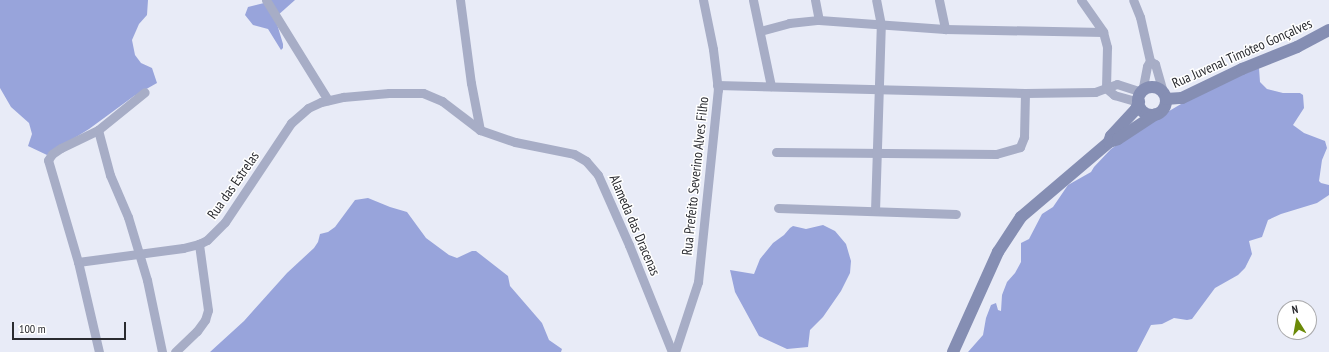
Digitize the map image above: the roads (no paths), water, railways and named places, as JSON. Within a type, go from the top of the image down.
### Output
[{"type":"street","points":[[266,0],[288,38],[328,100]]},
{"type":"street","points":[[460,0],[471,83],[480,130]]},
{"type":"street","name":"Rua Prefeito Severino Alves Filho","points":[[676,352],[698,282],[710,173],[717,85],[713,49],[703,0]]},
{"type":"street","points":[[753,0],[771,86]]},
{"type":"street","points":[[815,0],[818,20]]},
{"type":"street","points":[[875,211],[881,25],[876,0]]},
{"type":"street","points":[[939,0],[945,29]]},
{"type":"street","points":[[1081,0],[1103,32],[1107,47],[1106,88]]},
{"type":"street","points":[[953,352],[998,252],[1021,217],[1108,142],[1111,136],[1136,109],[1147,66],[1150,61],[1142,24],[1133,0]]},
{"type":"street","points":[[760,31],[789,23],[818,20],[945,29],[1103,32]]},
{"type":"street","name":"Rua Juvenal Timóteo Gonçalves","points":[[1165,96],[1182,98],[1242,69],[1297,47],[1329,30]]},
{"type":"street","points":[[1108,142],[1118,139],[1163,110],[1165,96],[1155,64],[1150,61]]},
{"type":"street","points":[[717,85],[1025,93],[1095,92],[1117,84],[1140,97],[1145,112],[1156,114]]},
{"type":"street","points":[[1140,97],[1153,87],[1165,96]]},
{"type":"street","points":[[99,352],[78,262],[48,160],[52,154],[61,148],[98,130],[145,92]]},
{"type":"street","name":"Alameda das Dracenas","points":[[298,115],[308,108],[328,100],[389,93],[423,93],[442,101],[480,130],[515,142],[574,154],[586,161],[598,174],[629,245],[672,352]]},
{"type":"street","points":[[776,152],[996,154],[1010,151],[1020,147],[1024,137],[1025,93]]},
{"type":"street","name":"Rua das Estrelas","points":[[78,262],[199,244],[212,236],[226,222],[291,123],[298,115]]},
{"type":"street","points":[[98,130],[110,175],[128,217],[139,253],[155,312],[162,352]]},
{"type":"street","points":[[778,208],[956,214]]},
{"type":"street","points":[[175,352],[197,331],[205,320],[208,310],[199,244]]}]
